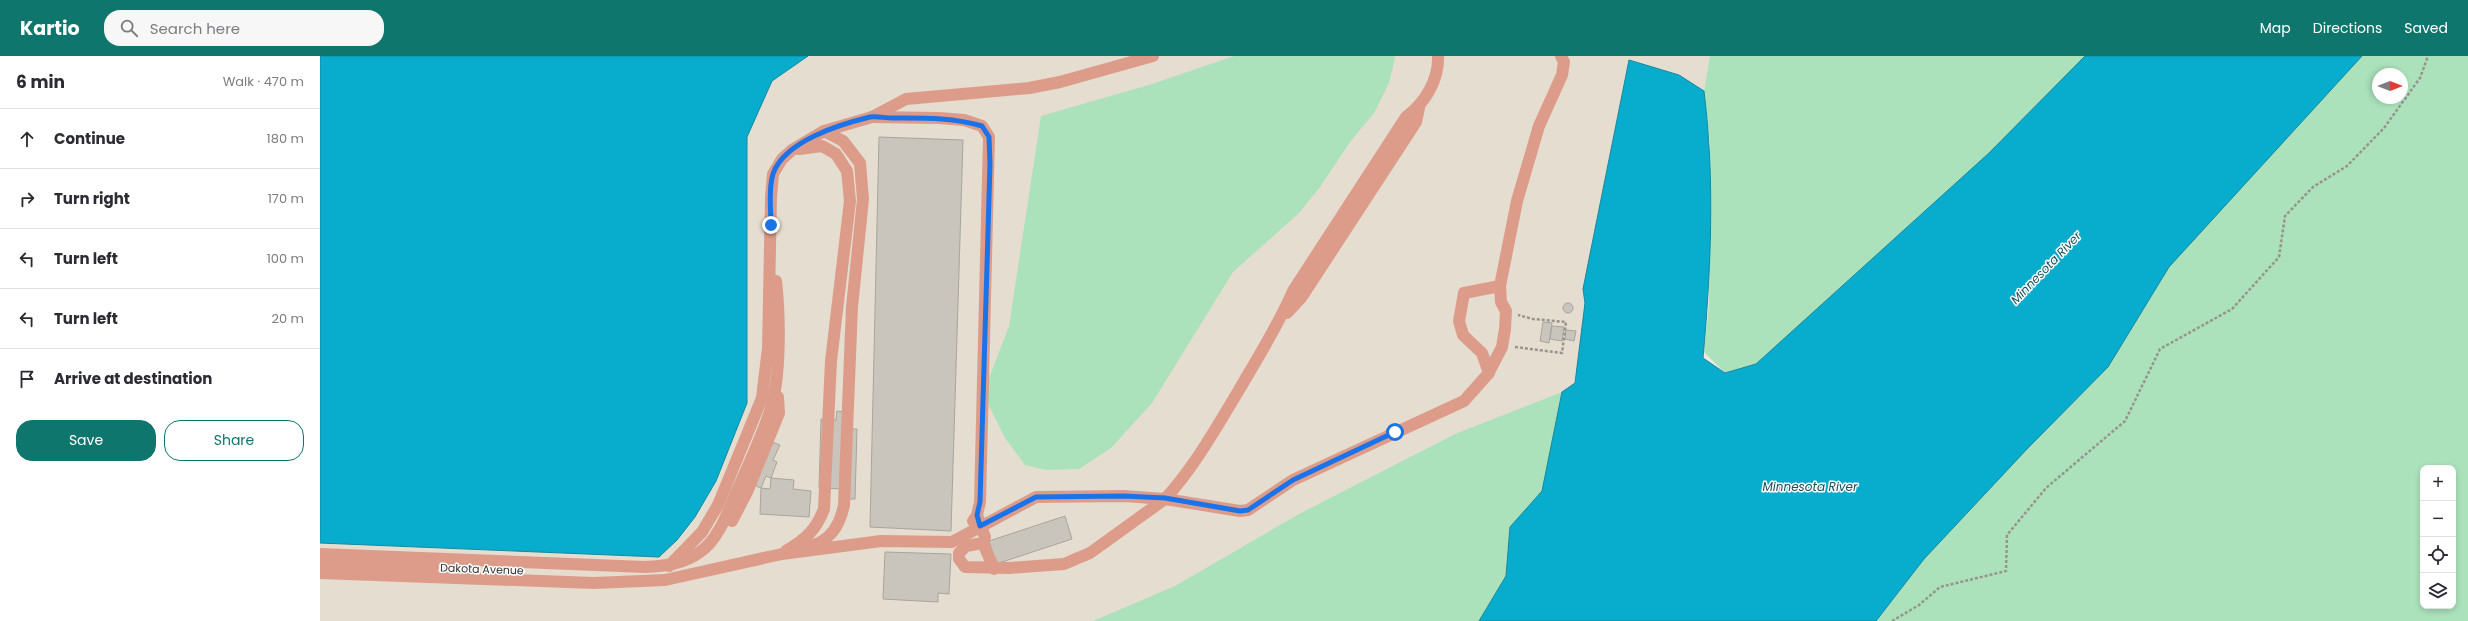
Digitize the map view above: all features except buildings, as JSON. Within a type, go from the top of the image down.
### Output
[{"type":"lane","points":[[669,566],[702,532],[718,505],[762,398],[768,348],[773,174],[782,159],[792,150],[824,131],[872,117],[906,99],[1029,88],[1060,82],[1153,56]]},
{"type":"lane","points":[[983,543],[966,546],[959,553],[959,559],[965,567],[994,569],[1064,564],[1090,553],[1165,498],[1183,479],[1208,441],[1281,319],[1297,284],[1406,117],[1419,108],[1435,80],[1438,56]]},
{"type":"lane","points":[[782,554],[881,541],[952,542],[979,520],[1036,497],[1117,496],[1165,498],[1240,511],[1248,510],[1305,474],[1464,401],[1488,373],[1502,347],[1506,311],[1500,302],[1500,286],[1526,168],[1539,126],[1562,75],[1564,62],[1560,56]]},
{"type":"lane","points":[[872,117],[964,120],[982,126],[989,137],[979,520],[985,537],[983,543],[994,569]]},
{"type":"lane","points":[[320,573],[623,583],[685,576],[782,554],[820,544],[832,534],[842,515],[844,505],[852,307],[863,199],[860,163],[843,141],[824,131]]},
{"type":"lane","points":[[782,554],[807,538],[817,526],[824,509],[831,361],[850,201],[847,172],[836,154],[822,146],[792,150]]},
{"type":"lane","points":[[320,554],[645,567],[669,566],[701,552],[716,534],[732,503],[770,410],[777,364],[779,310],[771,225]]},
{"type":"lane","points":[[1488,373],[1482,353],[1463,336],[1459,321],[1464,293],[1500,286]]},
{"type":"lane","name":"Dakota Avenue","points":[[320,563],[644,575],[670,573],[687,569],[704,559],[723,538],[747,492],[778,413],[777,364]]},
{"type":"path","points":[[1892,621],[1919,605],[1940,587],[2006,571],[2007,536],[2046,488],[2125,420],[2160,349],[2232,309],[2279,256],[2285,216],[2314,187],[2347,166],[2384,128],[2420,78],[2428,56]]},
{"type":"path","points":[[1502,347],[1522,347],[1562,352],[1566,322],[1533,319],[1506,311]]},
{"type":"shaded area","points":[[808,56],[1710,56],[1704,91],[1679,75],[1629,61],[1583,289],[1585,303],[1575,383],[1479,621],[320,621],[320,543],[658,557],[747,403],[747,137],[772,81]]},
{"type":"green space","points":[[1234,56],[1394,56],[1395,58],[1389,83],[1374,113],[1350,142],[1320,187],[1299,213],[1233,272],[1152,403],[1111,448],[1079,469],[1046,470],[1025,465],[1005,438],[983,394],[1009,326],[1041,116],[1152,84]]},
{"type":"green space","points":[[1710,56],[2085,56],[1989,153],[1756,364],[1725,373],[1704,352],[1709,304],[1710,142],[1704,91]]},
{"type":"green space","points":[[2236,56],[2468,56],[2468,621],[1876,621],[1924,559]]},
{"type":"green space","points":[[1562,392],[1542,491],[1510,527],[1506,576],[1479,621],[1093,621],[1175,586],[1299,514],[1455,434]]},
{"type":"water","points":[[320,56],[808,56],[772,81],[747,137],[747,403],[716,481],[695,517],[677,540],[659,557],[320,543]]},
{"type":"water","name":"Minnesota River","points":[[2085,56],[2362,56],[2169,267],[2108,367],[2027,449],[1924,559],[1876,621],[1479,621],[1506,576],[1510,527],[1542,491],[1562,392],[1575,383],[1585,303],[1583,289],[1629,60],[1679,75],[1704,91],[1710,157],[1711,224],[1703,358],[1725,373],[1756,364],[1989,153]]},
{"type":"route","points":[[771,225],[773,174],[782,159],[792,150],[824,131],[872,117],[964,120],[982,126],[989,137],[990,164],[980,502],[977,515],[980,526],[1036,497],[1124,496],[1165,498],[1240,511],[1248,510],[1293,480],[1395,432]]}]
